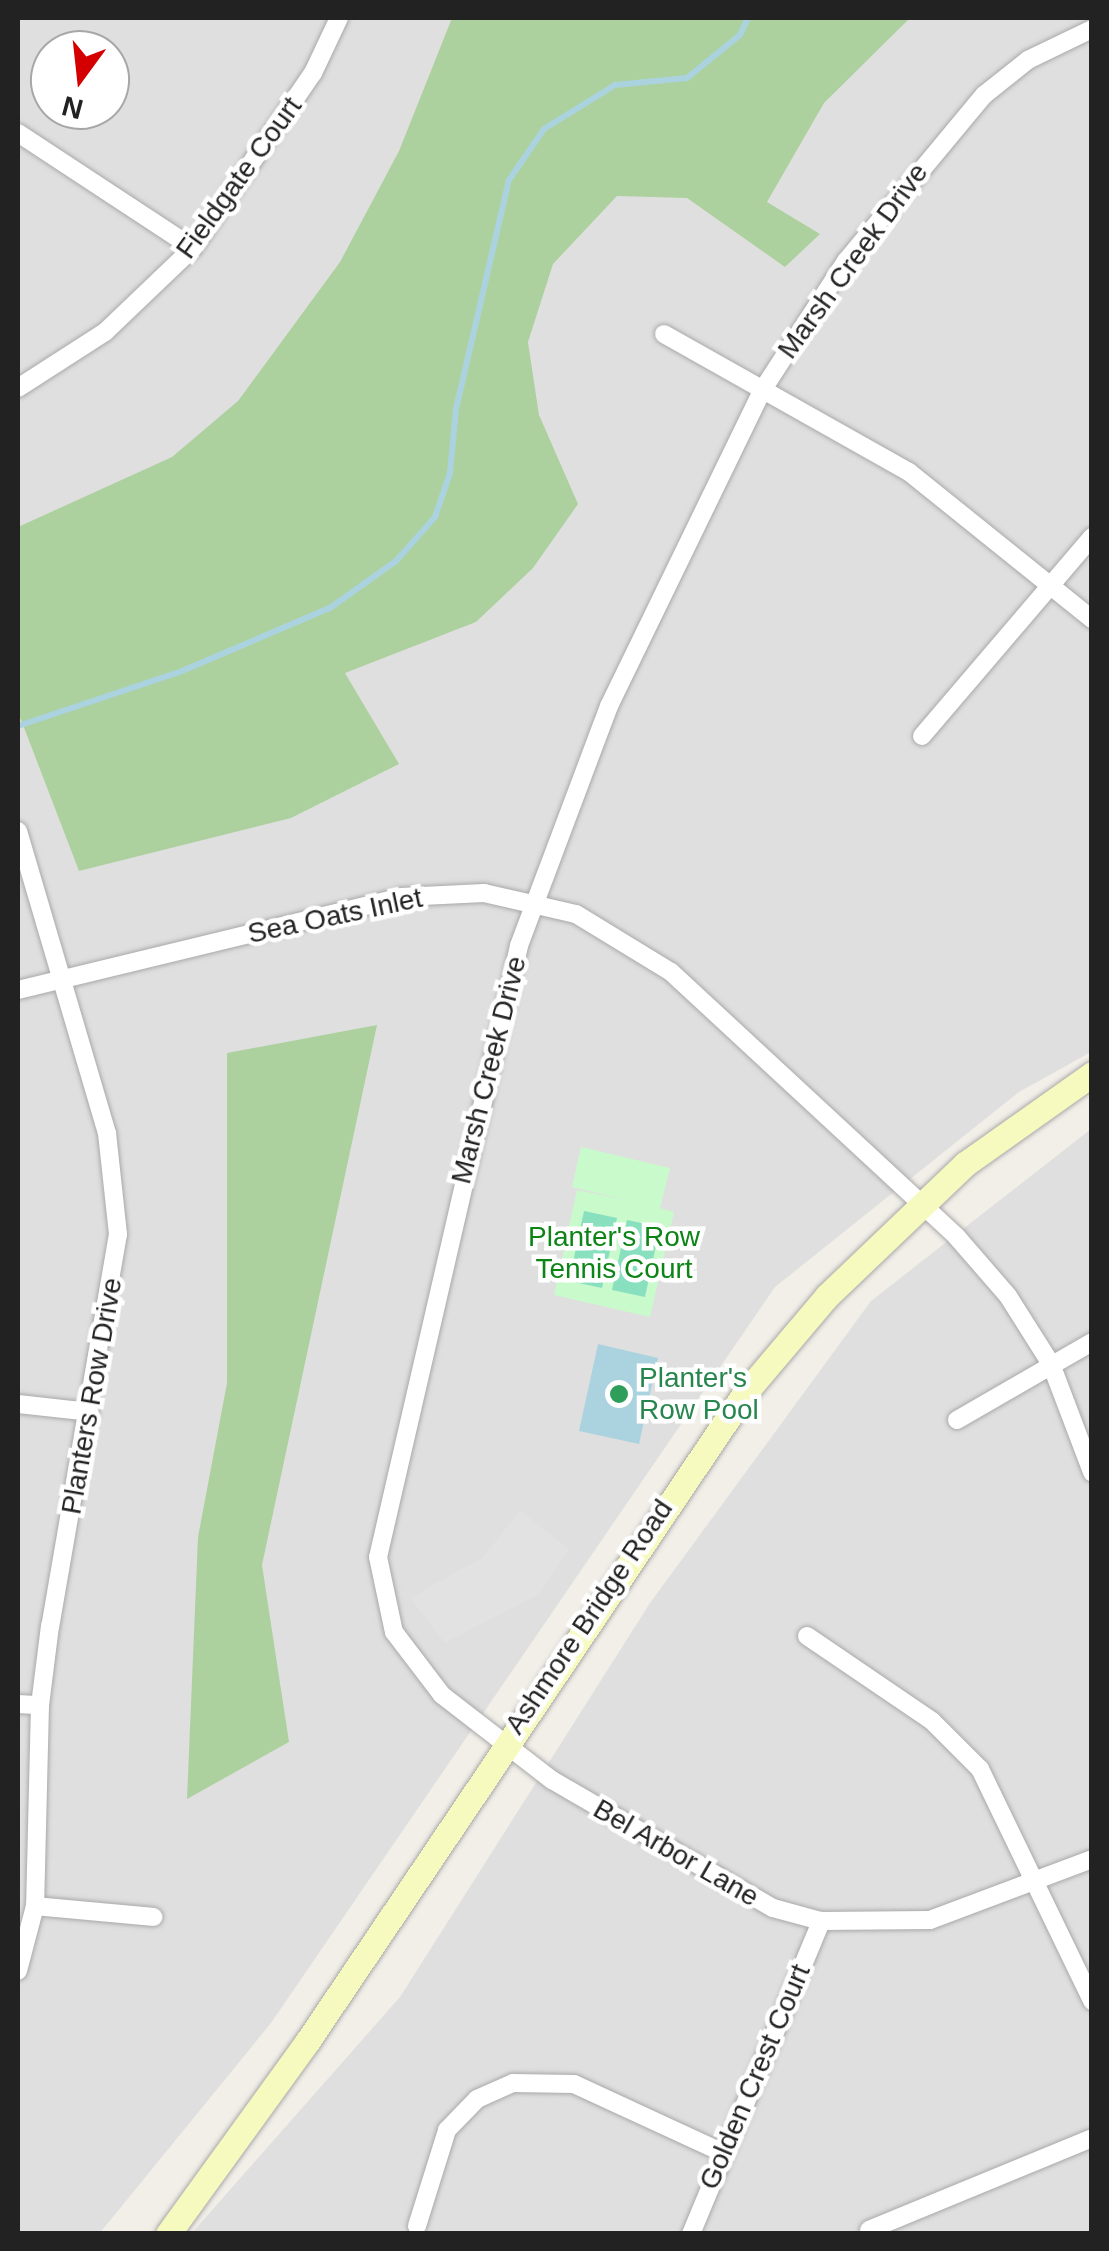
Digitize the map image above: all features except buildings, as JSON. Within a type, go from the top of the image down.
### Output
[{"type":"main road","name":"Ashmore Bridge Road","points":[[168,2234],[307,2042],[504,1744],[745,1393],[827,1296],[923,1202],[998,1136],[1092,1074]]},
{"type":"street","name":"Fieldgate Court","points":[[18,388],[105,332],[194,248],[314,73],[340,18]]},
{"type":"street","name":"Marsh Creek Drive","points":[[504,1744],[442,1695],[406,1653],[384,1604],[378,1557],[491,1053],[533,900],[609,706],[762,391],[846,261],[946,134],[1028,60],[1092,30]]},
{"type":"street","points":[[18,133],[194,248]]},
{"type":"street","points":[[664,334],[762,391]]},
{"type":"street","name":"Marsh Creek Drive","points":[[762,391],[910,472],[1092,619]]},
{"type":"street","points":[[922,736],[1092,537]]},
{"type":"street","name":"Planters Row Drive","points":[[18,830],[108,1133],[117,1195],[114,1277],[40,1705],[35,1906],[18,1971]]},
{"type":"street","name":"Sea Oats Inlet","points":[[18,990],[400,897],[533,900],[652,956],[923,1202],[1008,1296],[1051,1364],[1092,1472]]},
{"type":"street","points":[[957,1420],[1092,1342]]},
{"type":"street","points":[[18,1404],[90,1412]]},
{"type":"street","points":[[807,1636],[956,1742],[999,1798],[1092,2001]]},
{"type":"street","points":[[18,1704],[40,1705]]},
{"type":"street","name":"Bel Arbor Lane","points":[[504,1744],[730,1888],[821,1921],[930,1920],[1092,1859]]},
{"type":"street","points":[[35,1906],[153,1917]]},
{"type":"street","name":"Golden Crest Court","points":[[691,2234],[721,2152],[821,1921]]},
{"type":"street","points":[[416,2226],[448,2130],[477,2099],[513,2083],[574,2084],[721,2152]]},
{"type":"street","points":[[869,2230],[1092,2138]]},
{"type":"shaded area","points":[[18,18],[1092,18],[1091,1052],[1019,1092],[775,1287],[271,2023],[99,2234],[18,2233]]},
{"type":"shaded area","points":[[1091,1129],[1091,2233],[191,2234],[400,1997],[650,1603],[871,1301]]},
{"type":"shaded area","points":[[520,1511],[569,1549],[539,1594],[445,1643],[410,1598],[483,1557]]},
{"type":"green space","points":[[452,18],[910,18],[824,103],[767,202],[820,234],[785,267],[687,198],[617,196],[553,264],[528,342],[539,415],[578,504],[533,568],[476,622],[345,673],[399,764],[291,818],[79,871],[18,712],[18,527],[172,457],[238,401],[340,262],[399,151]]},
{"type":"green space","points":[[377,1025],[262,1565],[289,1742],[187,1799],[198,1537],[227,1383],[227,1053]]},
{"type":"green space","name":"Planter's Row Tennis Court","points":[[581,1147],[670,1168],[660,1208],[674,1212],[650,1317],[554,1295],[577,1190],[627,1200],[572,1187]]},
{"type":"green space","points":[[584,1211],[617,1218],[602,1288],[569,1281]]},
{"type":"green space","points":[[627,1220],[660,1227],[645,1297],[612,1290]]},
{"type":"water","name":"Planter's Row Pool","points":[[598,1344],[658,1358],[639,1444],[579,1431]]},
{"type":"waterway","points":[[18,726],[182,671],[330,608],[396,561],[435,517],[450,473],[456,409],[509,180],[544,129],[615,85],[687,78],[740,35],[748,18]]},
{"type":"place","name":"Planter's Row Pool","points":[[619,1394]]}]
